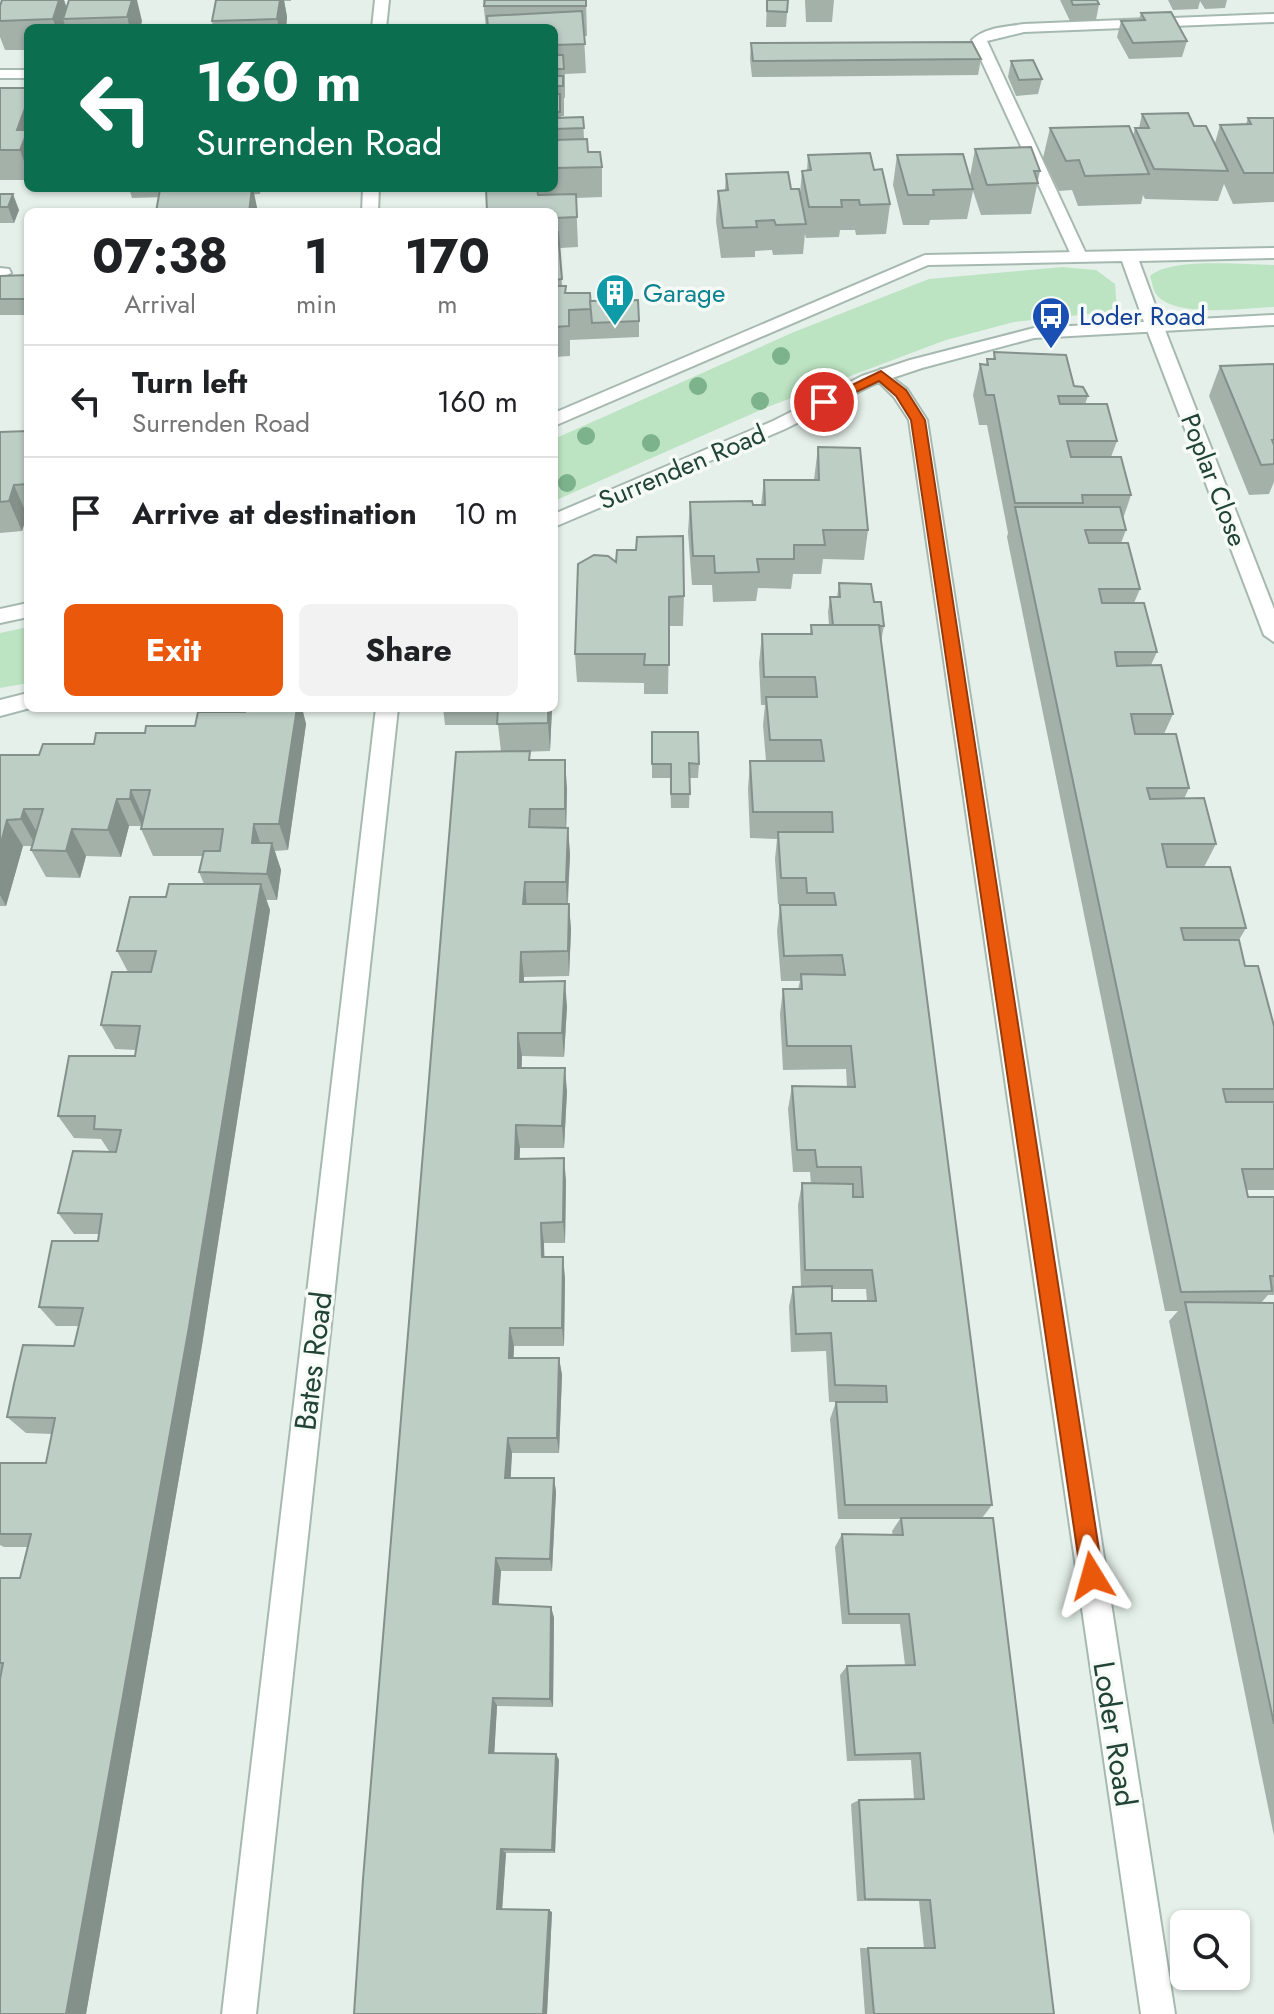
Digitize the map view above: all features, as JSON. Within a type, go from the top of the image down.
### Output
[{"type":"street","points":[[379,24],[382,0]]},
{"type":"street","points":[[1079,256],[979,40],[988,34],[1024,28],[1274,18]]},
{"type":"street","points":[[0,74],[24,74]]},
{"type":"street","points":[[558,418],[925,260],[1274,253]]},
{"type":"street","name":"Poplar Close","points":[[1128,254],[1274,635]]},
{"type":"street","name":"Surrenden Road","points":[[558,519],[779,425],[881,375],[1034,333],[1274,320]]},
{"type":"street","name":"Loder Road","points":[[881,375],[901,393],[918,420],[1158,2014]]},
{"type":"street","points":[[0,616],[24,611]]},
{"type":"street","points":[[0,708],[24,702]]},
{"type":"street","name":"Bates Road","points":[[239,2014],[387,712]]},
{"type":"green space","points":[[1191,264],[1274,265],[1274,307],[1211,310],[1178,307],[1156,294],[1150,276],[1160,270]]},
{"type":"green space","points":[[1062,267],[1096,270],[1115,284],[1117,311],[1014,322],[946,340],[765,408],[558,499],[558,437],[794,332],[929,279]]},
{"type":"green space","points":[[24,628],[24,684],[0,688],[0,633]]},
{"type":"building","points":[[2,0],[59,0],[53,19],[0,21]]},
{"type":"building","points":[[69,0],[132,0],[127,17],[63,19]]},
{"type":"building","points":[[216,0],[280,0],[277,19],[212,21]]},
{"type":"building","points":[[485,0],[586,0],[586,6],[484,6]]},
{"type":"building","points":[[767,0],[788,0],[787,12],[767,11]]},
{"type":"building","points":[[1071,0],[1097,0],[1099,4],[1073,5]]},
{"type":"building","points":[[582,11],[585,44],[558,45],[558,24],[488,24],[487,16]]},
{"type":"building","points":[[1171,12],[1187,41],[1133,43],[1121,21],[1145,20],[1141,13]]},
{"type":"building","points":[[972,42],[981,59],[753,61],[751,43]]},
{"type":"building","points":[[558,55],[563,55],[564,69],[558,69]]},
{"type":"building","points":[[1033,60],[1042,79],[1019,80],[1011,61]]},
{"type":"building","points":[[558,76],[563,76],[563,86],[558,86]]},
{"type":"building","points":[[0,88],[24,88],[24,111],[17,130],[24,130],[24,140],[20,150],[0,150]]},
{"type":"building","points":[[1188,113],[1194,126],[1206,126],[1228,171],[1154,169],[1135,128],[1149,128],[1142,114]]},
{"type":"building","points":[[583,117],[584,128],[558,129],[558,118]]},
{"type":"building","points":[[1248,118],[1274,118],[1274,173],[1244,173],[1220,125],[1251,124]]},
{"type":"building","points":[[1129,126],[1149,174],[1085,176],[1079,160],[1066,161],[1050,128]]},
{"type":"building","points":[[587,139],[588,152],[600,152],[602,167],[558,168],[558,140]]},
{"type":"building","points":[[1031,147],[1040,171],[1034,171],[1038,183],[987,185],[975,149]]},
{"type":"building","points":[[870,153],[874,170],[882,169],[890,204],[860,205],[859,200],[841,200],[842,207],[809,207],[802,171],[811,170],[808,155]]},
{"type":"building","points":[[963,154],[973,189],[933,190],[934,195],[908,195],[897,155]]},
{"type":"building","points":[[788,172],[791,189],[799,189],[806,224],[776,225],[774,220],[756,221],[757,227],[723,228],[718,191],[728,190],[726,174]]},
{"type":"building","points":[[159,192],[252,192],[250,208],[157,208]]},
{"type":"building","points":[[486,192],[576,194],[577,217],[558,218],[558,208],[487,208]]},
{"type":"building","points":[[0,194],[13,194],[8,207],[0,207]]},
{"type":"building","points":[[558,232],[562,279],[558,280]]},
{"type":"building","points":[[24,275],[24,299],[0,299],[0,276]]},
{"type":"building","points":[[558,286],[566,286],[565,293],[590,293],[591,309],[569,310],[569,326],[558,327]]},
{"type":"building","points":[[638,300],[639,321],[592,323],[590,301]]},
{"type":"building","points":[[994,352],[1066,355],[1074,386],[1083,387],[1088,396],[1058,396],[1060,404],[1107,404],[1117,441],[1067,441],[1071,457],[1121,457],[1131,495],[1082,495],[1083,503],[1015,503],[994,395],[986,395],[980,364],[988,365],[987,359],[995,359]]},
{"type":"building","points":[[1274,364],[1274,464],[1261,465],[1220,366]]},
{"type":"building","points":[[24,431],[24,484],[14,485],[9,501],[0,502],[0,432]]},
{"type":"building","points":[[818,447],[860,448],[868,530],[823,530],[825,545],[794,545],[794,559],[757,559],[759,572],[715,573],[714,556],[693,556],[690,502],[752,501],[753,505],[765,505],[764,480],[819,480]]},
{"type":"building","points":[[1015,507],[1120,507],[1126,530],[1085,530],[1089,543],[1128,543],[1140,589],[1099,589],[1102,603],[1144,603],[1157,652],[1115,652],[1117,666],[1161,665],[1173,714],[1131,714],[1135,734],[1176,734],[1189,788],[1147,788],[1150,799],[1204,798],[1216,844],[1162,844],[1167,867],[1230,867],[1246,928],[1181,928],[1184,940],[1239,940],[1245,966],[1258,966],[1274,1026],[1274,1089],[1223,1089],[1226,1102],[1274,1102],[1274,1169],[1242,1169],[1248,1197],[1274,1197],[1272,1291],[1181,1292]]},
{"type":"building","points":[[683,536],[684,596],[669,597],[669,665],[644,665],[645,654],[575,654],[578,564],[594,555],[608,556],[616,562],[617,550],[636,550],[637,537]]},
{"type":"building","points":[[839,583],[871,584],[874,602],[881,602],[884,626],[833,625],[830,597],[840,597]]},
{"type":"building","points":[[811,625],[879,625],[992,1505],[845,1505],[836,1402],[887,1402],[886,1386],[835,1385],[831,1333],[796,1334],[793,1287],[832,1286],[832,1301],[876,1301],[872,1270],[805,1270],[802,1183],[853,1184],[853,1197],[863,1197],[861,1167],[817,1167],[815,1150],[797,1150],[792,1086],[855,1087],[851,1046],[787,1046],[783,989],[802,989],[801,974],[845,975],[842,955],[784,956],[780,905],[836,905],[834,893],[807,893],[806,878],[781,878],[778,832],[833,832],[832,812],[753,812],[750,761],[824,761],[821,740],[770,740],[766,697],[817,697],[815,677],[764,677],[762,634],[812,634]]},
{"type":"building","points":[[198,712],[296,712],[279,824],[254,824],[252,843],[272,843],[267,874],[199,872],[204,851],[220,851],[223,829],[141,829],[150,790],[131,790],[130,799],[117,799],[108,830],[72,829],[66,851],[31,850],[43,809],[24,809],[21,819],[7,820],[0,846],[0,755],[39,755],[43,744],[94,744],[96,733],[145,733],[146,726],[195,726]]},
{"type":"building","points":[[498,712],[548,712],[548,723],[497,724]]},
{"type":"building","points":[[652,732],[698,732],[699,764],[689,763],[690,794],[671,794],[671,764],[652,764]]},
{"type":"building","points":[[530,751],[529,760],[565,760],[565,809],[530,809],[529,827],[568,828],[566,882],[525,882],[523,904],[569,904],[568,951],[521,952],[520,982],[565,981],[562,1033],[518,1033],[518,1068],[565,1068],[562,1126],[516,1125],[515,1159],[564,1158],[563,1222],[541,1223],[542,1257],[563,1257],[562,1328],[510,1328],[509,1358],[559,1358],[557,1438],[508,1438],[505,1478],[554,1478],[550,1559],[496,1558],[493,1604],[551,1607],[550,1699],[493,1698],[489,1753],[556,1754],[552,1850],[501,1849],[497,1909],[549,1910],[543,2014],[354,2014],[456,752]]},
{"type":"building","points":[[169,884],[261,884],[189,1327],[66,2014],[0,2014],[0,1679],[3,1663],[0,1663],[0,1578],[20,1578],[31,1534],[0,1534],[0,1463],[46,1463],[55,1418],[7,1417],[14,1384],[23,1345],[74,1346],[83,1308],[39,1307],[52,1241],[98,1241],[102,1214],[58,1213],[73,1151],[116,1152],[121,1130],[94,1129],[95,1116],[58,1116],[69,1056],[135,1056],[140,1026],[101,1025],[112,972],[151,972],[156,951],[117,951],[130,897],[166,897]]},
{"type":"building","points":[[1185,1302],[1274,1303],[1274,1724]]},
{"type":"building","points":[[901,1518],[993,1518],[1054,2014],[874,2014],[868,1948],[935,1948],[930,1900],[865,1899],[859,1800],[924,1799],[920,1753],[855,1755],[847,1666],[915,1665],[909,1614],[849,1614],[842,1534],[903,1535]]},
{"type":"place","name":"Garage","points":[[615,327]]},
{"type":"place","name":"Loder Road","points":[[1051,350]]},
{"type":"route","points":[[824,402],[881,375],[901,393],[918,420],[1092,1576]]}]
